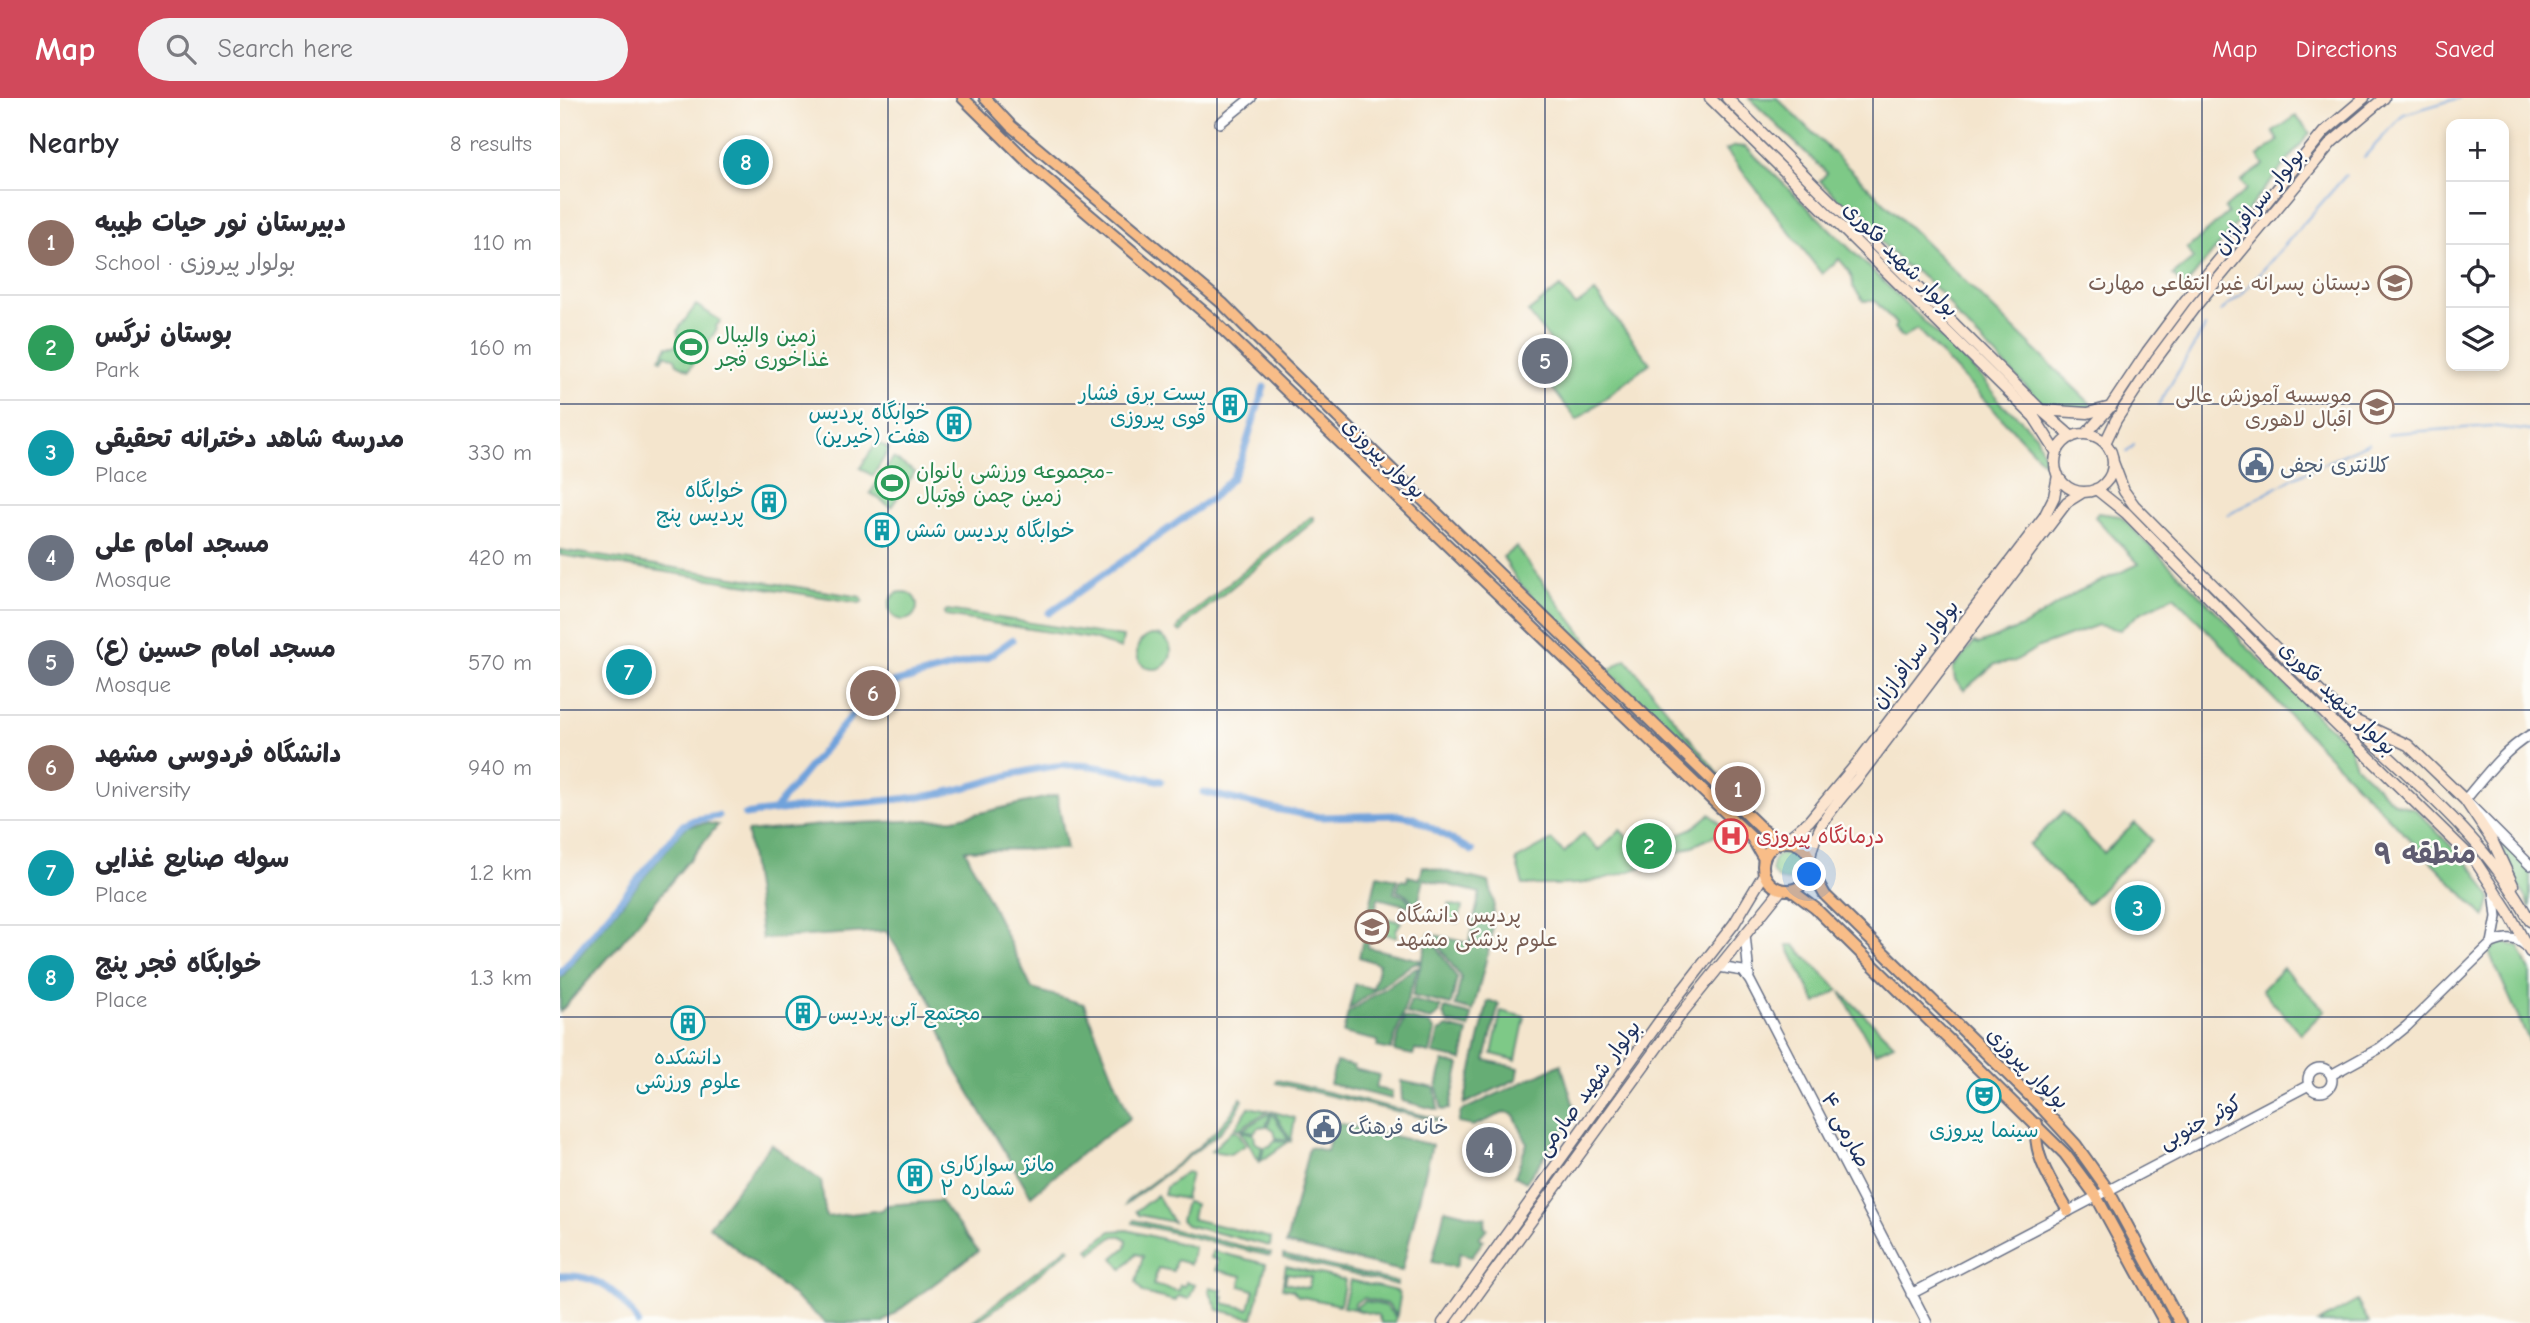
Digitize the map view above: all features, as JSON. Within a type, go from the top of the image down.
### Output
[{"type":"main road","name":"بولوار پیروزی","points":[[963,98],[1031,164],[1212,319],[1752,838],[1764,859]]},
{"type":"main road","name":"بولوار پیروزی","points":[[985,98],[1021,134],[1241,321],[1762,829],[1782,843]]},
{"type":"main road","name":"بولوار شهید فکوری","points":[[1710,98],[2034,417],[2057,453]]},
{"type":"main road","name":"بولوار شهید فکوری","points":[[1727,98],[2041,410],[2072,437]]},
{"type":"main road","name":"بولوار سرافرازان","points":[[2086,434],[2111,406],[2185,301],[2323,132],[2364,98]]},
{"type":"main road","name":"بولوار سرافرازان","points":[[2105,443],[2116,420],[2194,308],[2332,142],[2384,98]]},
{"type":"main road","points":[[1300,403],[1311,391]]},
{"type":"main road","points":[[2041,410],[2088,413],[2111,406]]},
{"type":"main road","points":[[2086,434],[2094,436],[2110,450],[2113,462],[2111,473],[2106,482],[2096,489],[2083,492],[2074,490],[2064,484],[2058,475],[2055,464],[2057,453],[2063,443],[2072,437],[2086,434]]},
{"type":"main road","name":"بولوار شهید فکوری","points":[[2113,462],[2124,491],[2134,505],[2344,715],[2455,820],[2486,853],[2530,921]]},
{"type":"main road","name":"بولوار سرافرازان","points":[[1782,843],[1809,821],[1852,770],[2044,517],[2054,497],[2058,475]]},
{"type":"main road","name":"بولوار شهید فکوری","points":[[2096,489],[2126,513],[2264,654],[2476,862],[2529,950]]},
{"type":"main road","name":"بولوار سرافرازان","points":[[1810,864],[1817,830],[1827,815],[1858,778],[2059,511],[2083,492]]},
{"type":"main road","points":[[2344,715],[2408,745],[2465,800],[2493,842],[2523,908]]},
{"type":"main road","points":[[1782,843],[1796,844],[1806,852],[1810,864],[1804,883],[1786,890],[1771,884],[1764,874],[1764,859],[1770,849],[1782,843]]},
{"type":"main road","name":"بولوار پیروزی","points":[[1810,864],[1825,895],[2042,1108],[2076,1145],[2108,1190],[2180,1323]]},
{"type":"main road","name":"بولوار شهید صارمی","points":[[1443,1323],[1671,1006],[1734,924],[1764,874]]},
{"type":"main road","name":"بولوار پیروزی","points":[[1786,890],[1815,908],[2065,1154],[2096,1196],[2165,1323]]},
{"type":"main road","name":"بولوار شهید صارمی","points":[[1457,1323],[1682,1013],[1745,934],[1786,890]]},
{"type":"main road","points":[[2037,1124],[2035,1135],[2040,1153],[2068,1211]]},
{"type":"street","points":[[1220,123],[1251,98]]},
{"type":"street","points":[[2530,735],[2518,742],[2491,768],[2465,800],[2530,865]]},
{"type":"street","points":[[2492,943],[2497,917],[2494,888]]},
{"type":"street","points":[[1745,934],[1750,981]]},
{"type":"street","points":[[2331,1075],[2379,1048],[2401,1031],[2492,943],[2507,938],[2518,939],[2529,950]]},
{"type":"street","points":[[1719,967],[1743,971],[1750,981]]},
{"type":"street","name":"صارمی ۴","points":[[1750,981],[1927,1323]]},
{"type":"street","points":[[2314,1069],[2324,1069],[2331,1075],[2331,1084],[2325,1091],[2316,1092],[2309,1086],[2308,1076],[2314,1069]]},
{"type":"street","name":"کوثر جنوبی","points":[[2096,1196],[2309,1086]]},
{"type":"street","points":[[1911,1294],[2096,1196]]},
{"type":"green space","points":[[1749,98],[1777,98],[2094,407],[2046,407],[1956,315],[1934,287],[1904,265],[1820,181],[1827,173]]},
{"type":"green space","points":[[2296,116],[2310,133],[2184,288],[2173,275],[2194,258],[2187,249],[2228,213],[2225,208],[2247,189],[2241,181],[2264,165],[2258,156],[2278,141],[2273,132]]},
{"type":"green space","points":[[1735,146],[1746,147],[1983,379],[2003,406],[2036,435],[2048,467],[1917,329],[1903,338],[1894,328],[1896,324],[1875,301],[1864,301],[1853,287],[1849,272],[1839,259],[1822,274],[1726,150]]},
{"type":"green space","points":[[1560,287],[1576,306],[1595,292],[1650,363],[1577,420],[1544,378],[1566,361],[1528,312]]},
{"type":"green space","name":"زمین والیبال غذاخوری فجر","points":[[696,305],[721,321],[689,370],[666,354],[662,360],[660,358],[668,346],[675,346],[680,341],[677,331]]},
{"type":"green space","points":[[877,442],[889,449],[873,476],[860,468]]},
{"type":"green space","name":"مجموعه ورزشی بانوان- زمین چمن فوتبال","points":[[893,458],[915,472],[891,507],[870,493]]},
{"type":"green space","points":[[2098,513],[2120,516],[2231,626],[2241,641],[2323,722],[2348,742],[2356,766],[2394,803],[2415,809],[2476,872],[2491,898],[2485,917],[2174,596],[2140,613],[2120,630],[2098,625],[2039,647],[2013,662],[1995,664],[1964,690],[1955,680],[1953,668],[1974,642],[1979,644],[2024,626],[2077,592],[2139,564],[2095,517]]},
{"type":"green space","points":[[1314,517],[1314,521],[1190,621],[1181,632],[1177,629],[1187,617]]},
{"type":"green space","points":[[1516,547],[1595,651],[1589,656],[1518,582],[1503,557]]},
{"type":"green space","points":[[560,550],[861,597],[863,601],[860,603],[560,555]]},
{"type":"green space","points":[[903,592],[913,596],[917,606],[913,616],[903,620],[893,616],[889,606],[893,596]]},
{"type":"green space","points":[[947,610],[1123,637],[1121,649],[1094,639],[946,616],[944,613]]},
{"type":"green space","points":[[1154,635],[1166,640],[1171,652],[1166,664],[1154,669],[1142,664],[1137,652],[1142,640]]},
{"type":"green space","points":[[1626,659],[1729,787],[1608,671]]},
{"type":"green space","points":[[1057,795],[1067,849],[965,850],[1032,989],[1084,1004],[1130,1118],[1082,1153],[1031,1196],[953,1065],[928,996],[886,931],[762,939],[747,832],[832,824],[954,819]]},
{"type":"green space","points":[[2063,812],[2104,853],[2135,823],[2152,840],[2087,904],[2029,845]]},
{"type":"green space","points":[[1710,814],[1727,830],[1657,861],[1584,883],[1523,885],[1516,860],[1552,840],[1564,853],[1583,834],[1599,850],[1620,830],[1632,842],[1651,824],[1669,838],[1693,828]]},
{"type":"green space","points":[[707,823],[718,825],[616,949],[560,1012],[560,979],[681,832],[688,826]]},
{"type":"green space","points":[[2492,827],[2530,867],[2530,908]]},
{"type":"green space","points":[[1786,853],[1796,857],[1800,867],[1796,877],[1786,881],[1776,877],[1772,867],[1776,857]]},
{"type":"green space","points":[[1423,866],[1489,882],[1494,902],[1491,946],[1469,941],[1480,893],[1424,879],[1417,908],[1406,894],[1397,891],[1400,880],[1407,881],[1408,876],[1420,879]]},
{"type":"green space","points":[[1377,875],[1397,879],[1394,893],[1405,896],[1413,907],[1378,898],[1367,947],[1420,960],[1419,964],[1414,963],[1349,1009],[1355,984],[1373,989],[1379,964],[1359,957]]},
{"type":"green space","points":[[1449,904],[1462,907],[1458,923],[1445,920]]},
{"type":"green space","points":[[1388,919],[1401,922],[1396,930],[1397,937],[1384,934]]},
{"type":"green space","points":[[1431,934],[1489,948],[1473,1011],[1455,1006],[1461,978]]},
{"type":"green space","points":[[1429,935],[1457,978],[1451,1005],[1412,996]]},
{"type":"green space","points":[[2500,942],[2519,946],[2530,971],[2530,1043],[2489,952]]},
{"type":"green space","points":[[1787,945],[1794,945],[1839,990],[1816,1003]]},
{"type":"green space","points":[[1416,967],[1391,1050],[1377,1047],[1378,1041],[1343,1033],[1348,1013]]},
{"type":"green space","points":[[2283,968],[2325,1010],[2301,1034],[2262,990]]},
{"type":"green space","points":[[1841,992],[1894,1044],[1875,1053]]},
{"type":"green space","points":[[1411,1000],[1441,1007],[1439,1014],[1431,1020],[1406,1014]]},
{"type":"green space","points":[[1488,1001],[1499,1004],[1485,1060],[1519,1068],[1517,1079],[1464,1104]]},
{"type":"green space","points":[[1445,1008],[1472,1015],[1469,1028],[1448,1023],[1443,1015]]},
{"type":"green space","points":[[1501,1011],[1525,1017],[1516,1060],[1492,1054]]},
{"type":"green space","points":[[1404,1018],[1430,1024],[1435,1031],[1430,1053],[1415,1050],[1413,1055],[1394,1051]]},
{"type":"green space","points":[[1447,1027],[1468,1032],[1462,1060],[1433,1054],[1439,1032]]},
{"type":"green space","points":[[1443,1061],[1460,1065],[1449,1109],[1442,1110],[1437,1087]]},
{"type":"green space","points":[[1336,1062],[1379,1075],[1376,1088],[1392,1092],[1392,1099],[1330,1084]]},
{"type":"green space","points":[[1561,1064],[1576,1113],[1526,1182],[1515,1176],[1527,1143],[1514,1115],[1506,1112],[1473,1126],[1458,1123],[1461,1111]]},
{"type":"green space","points":[[1277,1080],[1439,1119],[1438,1121],[1276,1083]]},
{"type":"green space","points":[[1401,1081],[1435,1088],[1438,1110],[1402,1101]]},
{"type":"green space","points":[[1241,1098],[1243,1100],[1234,1116],[1218,1134],[1126,1204],[1205,1141],[1232,1113]]},
{"type":"green space","points":[[1249,1107],[1268,1111],[1239,1129],[1235,1128]]},
{"type":"green space","points":[[1271,1112],[1266,1126],[1259,1127],[1254,1132],[1242,1130]]},
{"type":"green space","points":[[1274,1112],[1295,1118],[1291,1141]]},
{"type":"green space","points":[[1272,1113],[1289,1140],[1276,1138],[1274,1130],[1268,1126]]},
{"type":"green space","points":[[1334,1122],[1432,1145],[1402,1271],[1286,1244],[1309,1147],[1327,1151]]},
{"type":"green space","points":[[1233,1130],[1238,1132],[1246,1145],[1230,1154],[1211,1151]]},
{"type":"green space","points":[[1241,1131],[1254,1134],[1255,1142],[1262,1147],[1259,1161]]},
{"type":"green space","points":[[1275,1140],[1288,1142],[1261,1161],[1264,1147],[1270,1146]]},
{"type":"green space","points":[[771,1144],[821,1181],[826,1217],[882,1210],[887,1205],[940,1201],[978,1251],[882,1323],[826,1323],[709,1226]]},
{"type":"green space","points":[[1186,1172],[1191,1173],[1185,1199],[1164,1195],[1166,1187]]},
{"type":"green space","points":[[1157,1195],[1173,1222],[1139,1215],[1136,1211]]},
{"type":"green space","points":[[1186,1202],[1195,1204],[1192,1219],[1271,1238],[1270,1246],[1186,1225],[1181,1220]]},
{"type":"green space","points":[[1445,1209],[1486,1217],[1484,1227],[1487,1228],[1479,1238],[1484,1240],[1472,1256],[1460,1253],[1455,1267],[1432,1262]]},
{"type":"green space","points":[[1134,1220],[1271,1253],[1270,1256],[1133,1223]]},
{"type":"green space","points":[[1127,1230],[1194,1247],[1190,1264],[1176,1260],[1173,1271],[1158,1268],[1153,1285],[1179,1291],[1180,1285],[1185,1286],[1186,1282],[1195,1284],[1189,1299],[1178,1296],[1176,1301],[1143,1293],[1136,1282],[1143,1256],[1136,1254],[1122,1269],[1113,1258],[1126,1247],[1127,1240],[1121,1236],[1114,1236],[1091,1253],[1088,1249],[1111,1231]]},
{"type":"green space","points":[[1068,1247],[1070,1249],[1003,1303],[970,1323]]},
{"type":"green space","points":[[1213,1251],[1266,1264],[1253,1318],[1218,1310],[1209,1291],[1210,1287],[1222,1290],[1223,1303],[1249,1309],[1254,1290],[1240,1286],[1242,1276],[1216,1270],[1218,1260],[1211,1258]]},
{"type":"green space","points":[[1283,1255],[1397,1282],[1397,1285],[1283,1258]]},
{"type":"green space","points":[[1286,1266],[1345,1280],[1340,1305],[1298,1296],[1293,1290],[1282,1288]],"holes":[[[1287,1273],[1311,1277],[1308,1288],[1285,1283]]]},
{"type":"green space","points":[[1350,1280],[1397,1291],[1400,1297],[1397,1315],[1387,1304],[1364,1298],[1355,1303],[1354,1309],[1343,1307]]},
{"type":"green space","points":[[1365,1301],[1385,1306],[1396,1317],[1394,1323],[1381,1323],[1378,1315],[1356,1310],[1357,1306]]},
{"type":"green space","points":[[2357,1301],[2369,1323],[2318,1323]]},
{"type":"waterway","points":[[2364,157],[2404,114],[2459,98]]},
{"type":"waterway","points":[[2221,311],[2241,295],[2346,175]]},
{"type":"waterway","points":[[2159,404],[2205,327]]},
{"type":"waterway","points":[[1049,613],[1212,498],[1232,478],[1242,457],[1264,387]]},
{"type":"waterway","points":[[2388,435],[2492,426],[2530,431]]},
{"type":"waterway","points":[[2228,515],[2297,476],[2369,443]]},
{"type":"waterway","points":[[2127,452],[2134,445]]},
{"type":"waterway","points":[[774,810],[871,692],[878,687],[988,657],[1012,640]]},
{"type":"waterway","points":[[745,815],[926,796],[1053,766],[1094,767],[1161,781]]},
{"type":"waterway","points":[[1203,792],[1320,817],[1397,815],[1414,818],[1472,851]]},
{"type":"waterway","points":[[560,973],[683,825],[694,820],[718,816]]},
{"type":"waterway","points":[[560,1276],[585,1278],[606,1287],[624,1303],[638,1323]]},
{"type":"place","name":"خوابگاه فجر پنج","points":[[746,162]]},
{"type":"place","name":"دبستان پسرانه غیر انتفاعی مهارت","points":[[2395,283]]},
{"type":"place","name":"زمین والیبال غذاخوری فجر","points":[[691,347]]},
{"type":"place","name":"مسجد امام حسین (ع)","points":[[1545,361]]},
{"type":"place","name":"پست برق فشار قوی پیروزی","points":[[1230,405]]},
{"type":"place","name":"موسسه آموزش عالی اقبال لاهوری","points":[[2377,407]]},
{"type":"place","name":"خوابگاه پردیس هفت (خیرین)","points":[[954,424]]},
{"type":"place","name":"کلانتری نجفی","points":[[2256,465]]},
{"type":"place","name":"مجموعه ورزشی بانوان- زمین چمن فوتبال","points":[[892,483]]},
{"type":"place","name":"خوابگاه پردیس پنج","points":[[769,502]]},
{"type":"place","name":"خوابگاه پردیس شش","points":[[882,530]]},
{"type":"place","name":"سوله صنایع غذایی","points":[[629,672]]},
{"type":"place","name":"دانشگاه فردوسی مشهد","points":[[873,693]]},
{"type":"place","name":"دبیرستان نور حیات طیبه","points":[[1738,789]]},
{"type":"place","name":"درمانگاه پیروزی","points":[[1731,836]]},
{"type":"place","name":"بوستان نرگس","points":[[1649,846]]},
{"type":"place","name":"مدرسه شاهد دخترانه تحقیقی","points":[[2138,908]]},
{"type":"place","name":"پردیس دانشگاه علوم پزشکی مشهد","points":[[1372,927]]},
{"type":"place","name":"مجتمع آبی پردیس","points":[[803,1013]]},
{"type":"place","name":"دانشکده علوم ورزشی","points":[[688,1023]]},
{"type":"place","name":"سینما پیروزی","points":[[1984,1096]]},
{"type":"place","name":"خانه فرهنگ","points":[[1324,1127]]},
{"type":"place","name":"مسجد امام علی","points":[[1489,1150]]},
{"type":"place","name":"مانژ سوارکاری شماره ۲","points":[[915,1176]]},
{"type":"district","name":"منطقه ۹","points":[[2425,854]]}]
